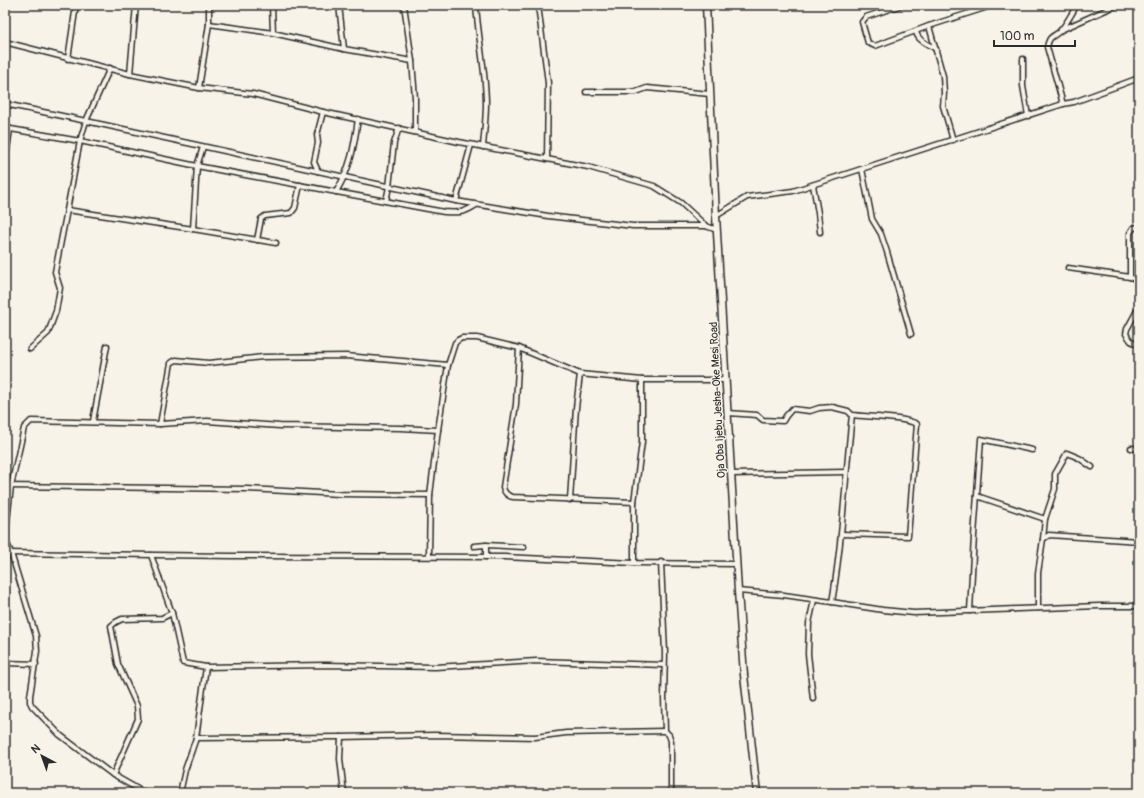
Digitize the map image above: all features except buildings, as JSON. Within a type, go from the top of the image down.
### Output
[{"type":"main road","name":"Oja Oba Ijebu Jesha-Oke Mesi Road","points":[[706,5],[716,216],[738,591],[744,674],[757,793]]},
{"type":"street","points":[[68,59],[76,5]]},
{"type":"street","points":[[130,74],[136,5]]},
{"type":"street","points":[[199,88],[209,24],[209,5]]},
{"type":"street","points":[[272,5],[273,33]]},
{"type":"street","points":[[339,5],[344,49]]},
{"type":"street","points":[[404,5],[412,61],[415,98],[415,132]]},
{"type":"street","points":[[476,5],[486,104],[484,147]]},
{"type":"street","points":[[538,5],[548,83],[547,159]]},
{"type":"street","points":[[902,5],[866,16],[863,19],[862,22],[868,43],[875,46],[929,26],[994,5]]},
{"type":"street","points":[[1060,31],[1077,5]]},
{"type":"street","points":[[1062,104],[1047,47],[1052,36],[1117,5]]},
{"type":"street","points":[[209,24],[273,33],[344,49],[412,61]]},
{"type":"street","points":[[929,26],[943,76],[943,106],[953,140]]},
{"type":"street","points":[[916,32],[917,36],[922,41],[936,49]]},
{"type":"street","points":[[5,42],[130,74],[199,88],[253,94],[323,112],[471,145],[588,167],[654,186],[682,203],[706,226]]},
{"type":"street","points":[[1023,59],[1023,86],[1028,116]]},
{"type":"street","points":[[30,349],[48,333],[56,311],[60,288],[55,272],[80,141],[86,121],[110,68]]},
{"type":"street","points":[[716,216],[747,197],[756,194],[784,193],[813,185],[1062,104],[1074,102],[1139,78]]},
{"type":"street","points":[[586,92],[636,92],[647,88],[710,94]]},
{"type":"street","points":[[5,104],[456,201],[548,216],[633,226],[706,226],[717,230]]},
{"type":"street","points":[[318,172],[314,162],[318,143],[317,135],[323,112]]},
{"type":"street","points":[[336,192],[345,177],[353,151],[358,119]]},
{"type":"street","points":[[5,128],[80,141],[197,166],[454,213],[465,212],[476,204]]},
{"type":"street","points":[[386,201],[394,143],[399,128]]},
{"type":"street","points":[[5,164],[10,129]]},
{"type":"street","points":[[456,201],[471,145]]},
{"type":"street","points":[[193,229],[197,166],[203,147]]},
{"type":"street","points":[[862,169],[872,219],[881,234],[887,252],[910,334]]},
{"type":"street","points":[[257,240],[261,219],[265,216],[291,213],[295,208],[300,185]]},
{"type":"street","points":[[813,185],[820,232]]},
{"type":"street","points":[[67,210],[276,243]]},
{"type":"street","points":[[1130,277],[1130,234],[1133,228],[1139,227]]},
{"type":"street","points":[[1068,268],[1130,277],[1135,279],[1139,285]]},
{"type":"street","points":[[1139,307],[1127,329],[1126,334],[1131,341],[1139,344]]},
{"type":"street","points":[[429,556],[430,495],[438,430],[448,365],[455,343],[462,338],[477,338],[519,348],[580,374],[642,380],[726,380]]},
{"type":"street","points":[[93,422],[107,346]]},
{"type":"street","points":[[519,348],[516,404],[503,487],[504,492],[508,496],[513,497],[634,502]]},
{"type":"street","points":[[160,424],[171,363],[176,360],[209,363],[263,357],[346,356],[448,365]]},
{"type":"street","points":[[570,500],[576,408],[580,374]]},
{"type":"street","points":[[634,563],[634,502],[642,442],[642,380]]},
{"type":"street","points":[[728,413],[757,415],[763,420],[783,421],[792,409],[810,410],[832,407],[848,411],[852,415],[912,421],[916,424],[908,536],[842,534]]},
{"type":"street","points":[[832,602],[842,534],[846,472],[852,415]]},
{"type":"street","points":[[145,793],[113,775],[60,735],[32,706],[30,702],[37,651],[35,630],[11,553],[5,539],[11,486],[24,428],[27,424],[31,421],[160,424],[207,421],[280,426],[438,430]]},
{"type":"street","points":[[970,611],[981,439],[1032,450]]},
{"type":"street","points":[[1131,448],[1139,449]]},
{"type":"street","points":[[1038,608],[1038,574],[1044,519],[1055,489],[1055,474],[1067,453],[1079,458],[1092,467]]},
{"type":"street","points":[[732,474],[846,472]]},
{"type":"street","points":[[5,486],[247,489],[339,494],[430,495]]},
{"type":"street","points":[[977,496],[1044,519]]},
{"type":"street","points":[[1043,539],[1049,535],[1139,541]]},
{"type":"street","points":[[486,545],[486,556]]},
{"type":"street","points":[[474,546],[486,545],[524,547]]},
{"type":"street","points":[[5,553],[486,556],[634,563],[661,562],[737,564]]},
{"type":"street","points":[[151,555],[172,613],[183,663],[206,667],[325,665],[435,667],[536,660],[664,665]]},
{"type":"street","points":[[661,562],[665,645],[664,715],[665,731],[669,735],[671,741],[671,793]]},
{"type":"street","points":[[738,591],[784,595],[883,610],[914,613],[1099,606],[1139,606]]},
{"type":"street","points":[[813,699],[808,654],[809,623],[814,600]]},
{"type":"street","points":[[113,775],[138,719],[138,706],[118,664],[111,626],[122,619],[162,618],[172,613]]},
{"type":"street","points":[[5,664],[36,664]]},
{"type":"street","points":[[180,793],[185,770],[196,738],[206,667]]},
{"type":"street","points":[[196,738],[341,738],[434,735],[535,736],[566,733],[665,731]]},
{"type":"street","points":[[341,738],[340,759],[344,793]]}]
